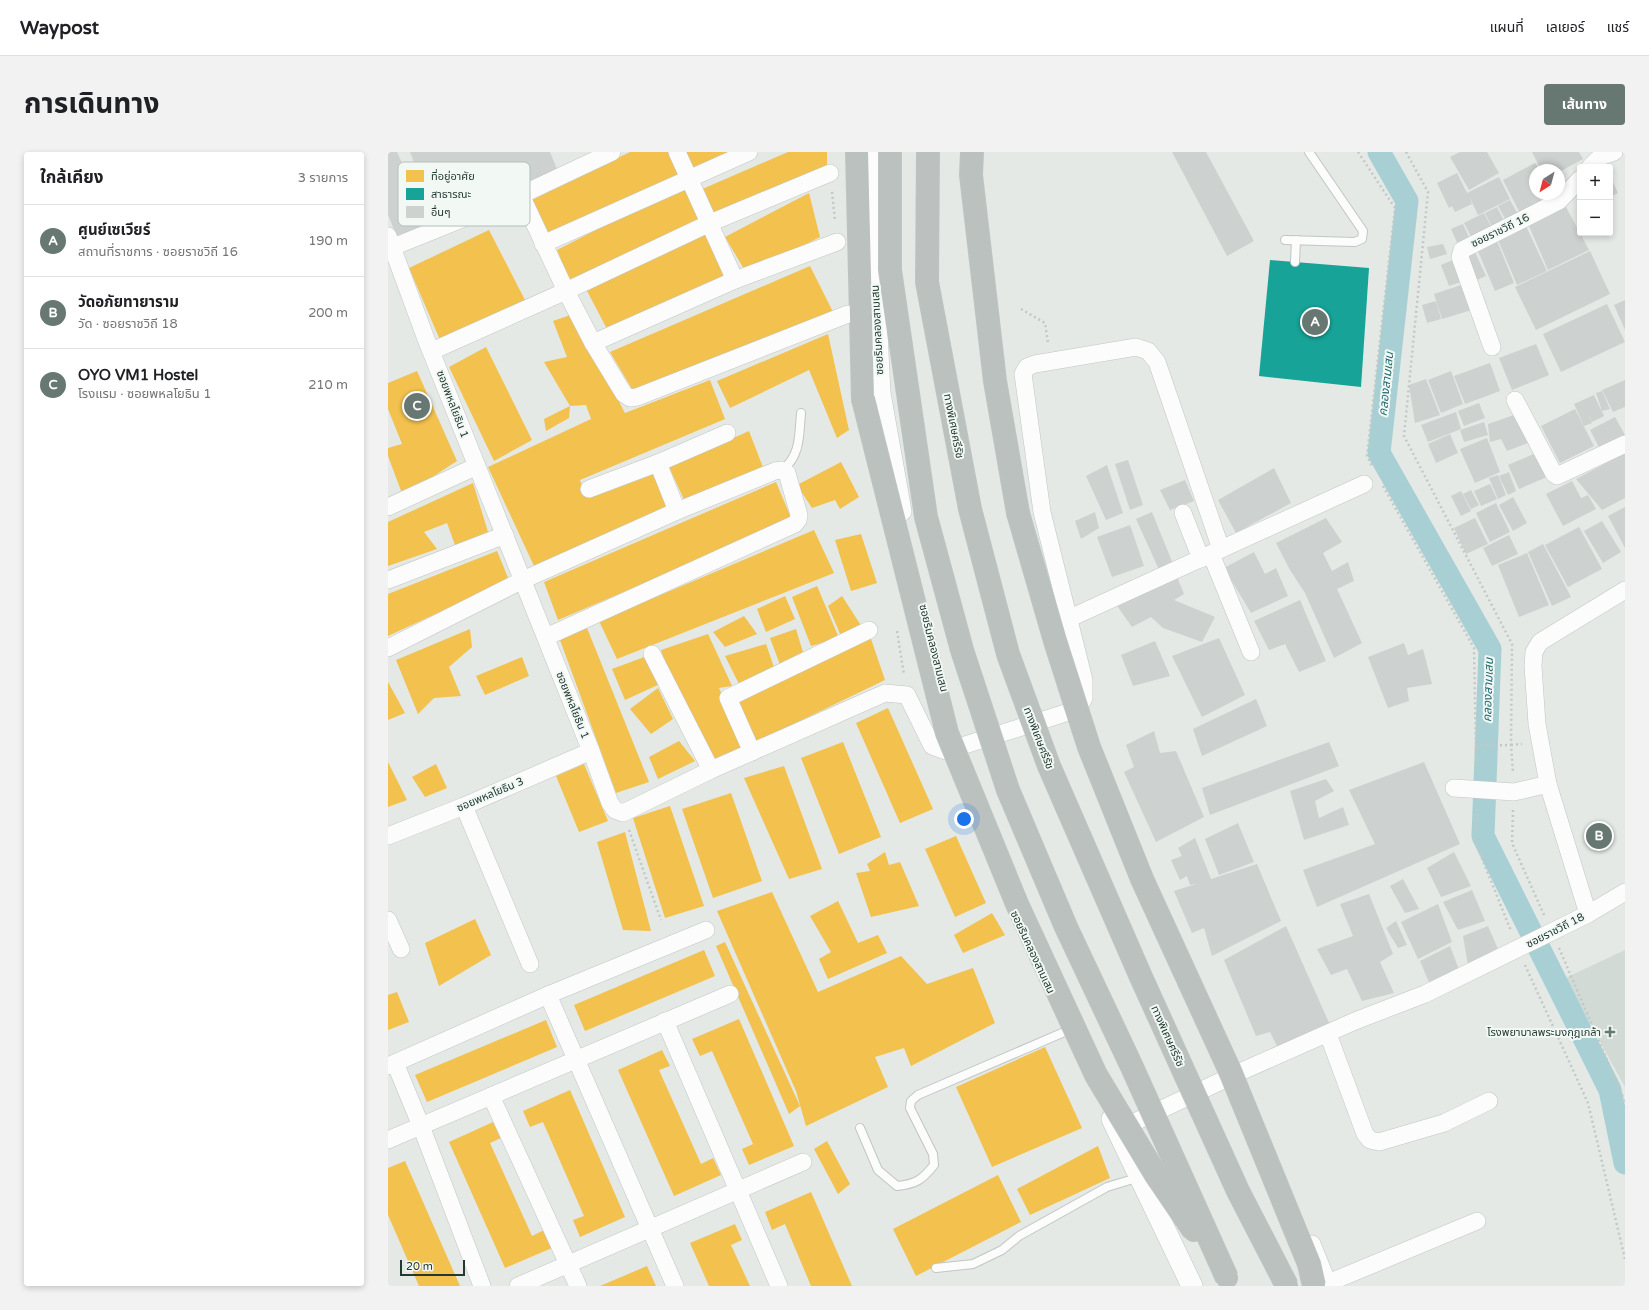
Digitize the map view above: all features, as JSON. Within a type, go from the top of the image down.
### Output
[{"type":"highway","points":[[857,152],[863,399],[947,734],[1017,904],[1096,1075],[1156,1175],[1229,1282]]},
{"type":"highway","points":[[890,152],[890,270],[926,518],[962,650],[1011,797],[1066,927],[1229,1282]]},
{"type":"highway","name":"ทางพิเศษศรีรัช","points":[[928,152],[926,282],[970,509],[1008,654],[1049,766],[1141,977],[1238,1192],[1286,1286]]},
{"type":"highway","points":[[972,152],[970,175],[995,381],[1018,513],[1055,641],[1089,747],[1142,879],[1230,1071],[1309,1264],[1324,1285]]},
{"type":"highway","points":[[858,195],[873,162]]},
{"type":"street","points":[[530,192],[612,152]]},
{"type":"street","points":[[677,152],[735,280]]},
{"type":"street","points":[[543,244],[750,152]]},
{"type":"street","points":[[1593,164],[1600,157],[1614,152]]},
{"type":"street","name":"ซอยริมคลองสามเสน","points":[[873,162],[872,229],[880,393],[899,506],[946,695],[946,752],[1017,922],[1141,1176],[1192,1286]]},
{"type":"street","points":[[432,351],[566,291],[710,223],[830,173]]},
{"type":"street","name":"ซอยราชวิถี 16","points":[[1492,346],[1460,257],[1462,250],[1559,201],[1577,182]]},
{"type":"street","points":[[530,216],[593,344],[624,394],[630,398],[637,398],[848,314]]},
{"type":"street","points":[[390,242],[436,226]]},
{"type":"street","name":"ซอยพหลโยธิน 1","points":[[390,242],[477,466],[591,751],[610,803],[615,810],[623,813]]},
{"type":"street","points":[[593,344],[735,280],[837,242]]},
{"type":"street","points":[[623,813],[711,770],[885,693],[907,695],[932,746],[946,752],[1078,709],[1084,698],[1084,680],[1042,512],[1023,374],[1027,367],[1035,364],[1136,347],[1148,352],[1157,362],[1211,554],[1251,652]]},
{"type":"street","points":[[1515,400],[1554,474],[1557,476],[1625,444]]},
{"type":"street","points":[[589,489],[658,463],[727,433]]},
{"type":"street","points":[[658,463],[677,511]]},
{"type":"street","points":[[388,507],[477,466]]},
{"type":"street","points":[[388,648],[523,580],[677,511],[775,471],[782,470],[787,473],[799,515],[795,524],[546,637]]},
{"type":"street","points":[[1068,619],[1364,484]]},
{"type":"street","points":[[1183,513],[1211,554]]},
{"type":"street","points":[[388,580],[505,535]]},
{"type":"street","name":"ซอยราชวิถี 18","points":[[1118,1130],[1240,1072],[1425,994],[1518,949],[1549,926],[1588,914],[1548,784],[1537,724],[1533,666],[1534,652],[1540,642],[1625,590]]},
{"type":"street","points":[[752,752],[728,698],[869,630]]},
{"type":"street","points":[[652,654],[711,770]]},
{"type":"street","points":[[1078,709],[1099,765],[1169,926],[1240,1072],[1324,1285],[1477,1221]]},
{"type":"street","name":"ซอยพหลโยธิน 3","points":[[388,836],[464,806],[591,751]]},
{"type":"street","points":[[1454,788],[1477,797],[1514,800],[1548,784]]},
{"type":"street","points":[[464,806],[530,964]]},
{"type":"street","points":[[1588,914],[1625,892]]},
{"type":"street","points":[[388,920],[401,949]]},
{"type":"street","points":[[482,1286],[421,1126],[392,1065],[548,995],[706,930]]},
{"type":"street","points":[[388,1140],[730,994]]},
{"type":"street","points":[[548,995],[675,1286]]},
{"type":"street","points":[[665,1021],[779,1286]]},
{"type":"street","points":[[1328,1034],[1365,1134],[1370,1140],[1379,1142],[1444,1123],[1489,1101]]},
{"type":"street","points":[[490,1096],[578,1286]]},
{"type":"street","points":[[518,1286],[803,1162]]},
{"type":"lane","points":[[1285,240],[1355,242],[1362,239],[1363,231],[1309,152]]},
{"type":"lane","points":[[1295,262],[1296,240]]},
{"type":"lane","points":[[782,470],[789,465],[795,455],[799,442],[801,413]]},
{"type":"lane","points":[[860,1128],[878,1170],[897,1186],[913,1184],[926,1175],[934,1165],[933,1154],[910,1108],[911,1101],[918,1095],[1069,1030]]},
{"type":"lane","points":[[936,1268],[973,1264],[1002,1250],[1019,1236],[1107,1187],[1141,1176]]},
{"type":"path","points":[[1358,152],[1395,208],[1367,456],[1374,470]]},
{"type":"path","points":[[1406,152],[1428,192],[1404,436],[1512,644],[1511,745],[1514,800],[1512,843],[1549,926]]},
{"type":"path","points":[[830,173],[837,242]]},
{"type":"path","points":[[1021,309],[1045,323]]},
{"type":"path","points":[[1382,484],[1474,648],[1477,797],[1475,841],[1511,932]]},
{"type":"path","points":[[1475,748],[1511,745]]},
{"type":"path","points":[[623,813],[661,920]]},
{"type":"path","points":[[1563,958],[1624,1097],[1625,1104]]},
{"type":"path","points":[[1530,977],[1588,1103],[1625,1259]]},
{"type":"shaded area","name":"โรงพยาบาลพระมงกุฎเกล้า","points":[[1625,950],[1625,1087],[1565,978]]},
{"type":"building: ที่อยู่อาศัย","points":[[630,152],[670,152],[681,173],[549,236],[532,200]]},
{"type":"building: ที่อยู่อาศัย","points":[[686,152],[741,152],[693,173]]},
{"type":"building: ที่อยู่อาศัย","points":[[788,152],[827,152],[827,170],[713,218],[700,190]]},
{"type":"building: ที่อยู่อาศัย","points":[[687,183],[701,221],[570,283],[557,250]]},
{"type":"building: ที่อยู่อาศัย","points":[[809,193],[820,237],[747,274],[725,237]]},
{"type":"building: ที่อยู่อาศัย","points":[[489,230],[525,300],[440,340],[409,268]]},
{"type":"building: ที่อยู่อาศัย","points":[[708,233],[725,278],[607,329],[586,289]]},
{"type":"building: ที่อยู่อาศัย","points":[[810,266],[834,314],[635,394],[610,352]]},
{"type":"building: ที่อยู่อาศัย","points":[[573,314],[625,413],[710,380],[725,419],[580,480],[586,496],[650,469],[672,511],[534,566],[488,467],[591,419],[586,405],[570,406],[544,362],[567,357],[553,321]]},
{"type":"building: ที่อยู่อาศัย","points":[[828,334],[849,430],[837,438],[809,370],[730,408],[717,381]]},
{"type":"building: ที่อยู่อาศัย","points":[[486,347],[532,440],[494,461],[449,367]]},
{"type":"building: ที่อยู่อาศัย","points":[[417,371],[457,461],[403,496],[388,456],[388,448],[402,444],[388,409],[388,383]]},
{"type":"building: ที่อยู่อาศัย","points":[[570,406],[569,418],[546,431],[544,419]]},
{"type":"building: ที่อยู่อาศัย","points":[[749,431],[764,470],[686,504],[669,467]]},
{"type":"building: ที่อยู่อาศัย","points":[[841,462],[859,497],[840,509],[835,500],[812,508],[797,485]]},
{"type":"building: ที่อยู่อาศัย","points":[[776,482],[792,520],[558,620],[544,582]]},
{"type":"building: ที่อยู่อาศัย","points":[[473,483],[488,532],[455,545],[447,523],[424,532],[437,549],[388,566],[388,522]]},
{"type":"building: ที่อยู่อาศัย","points":[[814,530],[834,573],[617,659],[599,621]]},
{"type":"building: ที่อยู่อาศัย","points":[[861,534],[877,583],[851,591],[835,540]]},
{"type":"building: ที่อยู่อาศัย","points":[[497,551],[509,580],[388,636],[388,594]]},
{"type":"building: ที่อยู่อาศัย","points":[[817,586],[839,638],[811,646],[792,597]]},
{"type":"building: ที่อยู่อาศัย","points":[[785,596],[795,619],[766,632],[757,609]]},
{"type":"building: ที่อยู่อาศัย","points":[[842,596],[862,627],[841,636],[828,606]]},
{"type":"building: ที่อยู่อาศัย","points":[[744,616],[757,634],[725,647],[713,632]]},
{"type":"building: ที่อยู่อาศัย","points":[[587,628],[649,782],[616,793],[560,640]]},
{"type":"building: ที่อยู่อาศัย","points":[[470,629],[472,647],[449,667],[461,696],[434,698],[418,714],[396,660]]},
{"type":"building: ที่อยู่อาศัย","points":[[796,629],[805,659],[782,670],[770,638]]},
{"type":"building: ที่อยู่อาศัย","points":[[708,634],[732,686],[719,688],[744,747],[709,761],[669,675],[661,650]]},
{"type":"building: ที่อยู่อาศัย","points":[[870,636],[885,680],[754,743],[734,702]]},
{"type":"building: ที่อยู่อาศัย","points":[[766,644],[775,670],[741,688],[725,656]]},
{"type":"building: ที่อยู่อาศัย","points":[[647,656],[660,684],[625,700],[612,669]]},
{"type":"building: ที่อยู่อาศัย","points":[[522,657],[529,676],[485,695],[476,676]]},
{"type":"building: ที่อยู่อาศัย","points":[[388,682],[405,713],[388,720]]},
{"type":"building: ที่อยู่อาศัย","points":[[658,688],[673,719],[651,734],[630,709]]},
{"type":"building: ที่อยู่อาศัย","points":[[888,708],[933,809],[900,823],[856,723]]},
{"type":"building: ที่อยู่อาศัย","points":[[679,741],[695,761],[658,779],[649,757]]},
{"type":"building: ที่อยู่อาศัย","points":[[843,742],[881,837],[839,854],[801,758]]},
{"type":"building: ที่อยู่อาศัย","points":[[388,762],[407,800],[388,807]]},
{"type":"building: ที่อยู่อาศัย","points":[[436,764],[447,788],[425,797],[412,777]]},
{"type":"building: ที่อยู่อาศัย","points":[[584,764],[608,821],[579,832],[556,776]]},
{"type":"building: ที่อยู่อาศัย","points":[[784,766],[822,869],[789,879],[744,778]]},
{"type":"building: ที่อยู่อาศัย","points":[[731,793],[762,881],[713,898],[682,809]]},
{"type":"building: ที่อยู่อาศัย","points":[[670,806],[704,906],[665,918],[633,818]]},
{"type":"building: ที่อยู่อาศัย","points":[[625,832],[651,931],[623,930],[597,842]]},
{"type":"building: ที่อยู่อาศัย","points":[[956,836],[986,903],[955,917],[925,849]]},
{"type":"building: ที่อยู่อาศัย","points":[[885,852],[889,865],[900,862],[919,906],[871,917],[856,873],[870,871],[867,864]]},
{"type":"building: ที่อยู่อาศัย","points":[[772,892],[818,992],[901,956],[927,984],[973,968],[995,1023],[911,1066],[904,1048],[875,1057],[888,1087],[806,1126],[796,1091],[717,911]]},
{"type":"building: ที่อยู่อาศัย","points":[[838,901],[858,943],[878,935],[887,953],[828,979],[819,959],[831,952],[810,916]]},
{"type":"building: ที่อยู่อาศัย","points":[[992,913],[1005,935],[963,953],[954,935]]},
{"type":"building: ที่อยู่อาศัย","points":[[475,919],[491,955],[439,986],[425,943]]},
{"type":"building: ที่อยู่อาศัย","points":[[725,942],[800,1106],[789,1114],[716,946]]},
{"type":"building: ที่อยู่อาศัย","points":[[704,950],[715,976],[585,1031],[574,1005]]},
{"type":"building: ที่อยู่อาศัย","points":[[397,992],[409,1022],[388,1030],[388,995]]},
{"type":"building: ที่อยู่อาศัย","points":[[739,1019],[794,1146],[749,1165],[742,1149],[753,1144],[712,1051],[700,1056],[692,1039]]},
{"type":"building: ที่อยู่อาศัย","points":[[546,1020],[557,1047],[427,1102],[415,1075]]},
{"type":"building: ที่อยู่อาศัย","points":[[1045,1047],[1082,1128],[992,1167],[956,1087]]},
{"type":"building: ที่อยู่อาศัย","points":[[662,1050],[670,1066],[659,1070],[701,1164],[713,1158],[721,1175],[674,1196],[618,1070]]},
{"type":"building: ที่อยู่อาศัย","points":[[570,1090],[625,1217],[580,1237],[573,1220],[584,1216],[543,1122],[530,1127],[523,1111]]},
{"type":"building: ที่อยู่อาศัย","points":[[493,1122],[501,1138],[490,1143],[532,1236],[544,1230],[552,1248],[505,1268],[449,1142]]},
{"type":"building: ที่อยู่อาศัย","points":[[827,1141],[850,1184],[838,1194],[814,1149]]},
{"type":"building: ที่อยู่อาศัย","points":[[1098,1146],[1110,1178],[1030,1215],[1017,1189]]},
{"type":"building: ที่อยู่อาศัย","points":[[405,1161],[460,1286],[419,1286],[388,1215],[388,1168]]},
{"type":"building: ที่อยู่อาศัย","points":[[998,1175],[1021,1222],[916,1276],[893,1229]]},
{"type":"building: ที่อยู่อาศัย","points":[[811,1192],[852,1286],[811,1286],[785,1224],[772,1230],[765,1212]]},
{"type":"building: ที่อยู่อาศัย","points":[[735,1224],[742,1240],[731,1245],[750,1286],[709,1286],[690,1243]]},
{"type":"building: ที่อยู่อาศัย","points":[[647,1266],[656,1286],[600,1286]]},
{"type":"building: สาธารณะ","points":[[1270,260],[1369,268],[1361,387],[1259,376]]},
{"type":"building: อื่นๆ","points":[[388,152],[397,152],[402,162],[398,162],[398,226],[432,227],[398,239],[388,215]]},
{"type":"building: อื่นๆ","points":[[410,152],[550,152],[557,169],[530,182],[530,162],[414,162]]},
{"type":"building: อื่นๆ","points":[[1172,152],[1206,152],[1254,241],[1227,256]]},
{"type":"building: อื่นๆ","points":[[1460,152],[1487,152],[1499,173],[1469,190],[1450,157]]},
{"type":"building: อื่นๆ","points":[[1532,152],[1579,152],[1583,159],[1565,169],[1565,164],[1538,164]]},
{"type":"building: อื่นๆ","points":[[1529,166],[1529,200],[1547,200],[1522,217],[1503,180]]},
{"type":"building: อื่นๆ","points":[[1457,173],[1467,193],[1499,177],[1510,199],[1478,215],[1470,198],[1472,204],[1455,212],[1452,206],[1449,208],[1437,183]]},
{"type":"building: อื่นๆ","points":[[1613,182],[1618,193],[1613,196]]},
{"type":"building: อื่นๆ","points":[[1510,200],[1520,218],[1508,224],[1498,206]]},
{"type":"building: อื่นๆ","points":[[1497,207],[1506,225],[1494,231],[1485,213]]},
{"type":"building: อื่นๆ","points":[[1566,207],[1577,228],[1577,236],[1582,236],[1589,250],[1548,270],[1529,226]]},
{"type":"building: อื่นๆ","points":[[1484,213],[1494,232],[1474,242],[1464,223]]},
{"type":"building: อื่นๆ","points":[[1463,224],[1471,242],[1459,247],[1451,229]]},
{"type":"building: อื่นๆ","points":[[1526,226],[1547,271],[1517,285],[1498,240]]},
{"type":"building: อื่นๆ","points":[[1497,241],[1514,283],[1495,291],[1477,249]]},
{"type":"building: อื่นๆ","points":[[1443,244],[1447,254],[1430,259],[1427,247]]},
{"type":"building: อื่นๆ","points":[[1590,251],[1610,294],[1536,330],[1515,287]]},
{"type":"building: อื่นๆ","points":[[1475,252],[1486,276],[1472,282],[1461,258]]},
{"type":"building: อื่นๆ","points":[[1455,259],[1464,281],[1449,286],[1441,265]]},
{"type":"building: อื่นๆ","points":[[1464,284],[1475,309],[1442,319],[1434,294]]},
{"type":"building: อื่นๆ","points":[[1625,300],[1625,330],[1614,305]]},
{"type":"building: อื่นๆ","points":[[1436,301],[1441,319],[1427,323],[1422,305]]},
{"type":"building: อื่นๆ","points":[[1607,304],[1625,342],[1561,372],[1543,334]]},
{"type":"building: อื่นๆ","points":[[1536,344],[1549,375],[1512,390],[1499,358]]},
{"type":"building: อื่นๆ","points":[[1490,363],[1500,391],[1465,404],[1454,376]]},
{"type":"building: อื่นๆ","points":[[1451,371],[1463,404],[1441,413],[1428,380]]},
{"type":"building: อื่นๆ","points":[[1426,379],[1440,415],[1415,423],[1409,385]]},
{"type":"building: อื่นๆ","points":[[1625,380],[1625,407],[1613,412],[1602,390]]},
{"type":"building: อื่นๆ","points":[[1602,391],[1610,409],[1602,411],[1596,393]]},
{"type":"building: อื่นๆ","points":[[1594,395],[1604,416],[1592,422],[1586,409],[1592,423],[1584,426],[1574,404]]},
{"type":"building: อื่นๆ","points":[[1479,403],[1485,418],[1464,426],[1458,411]]},
{"type":"building: อื่นๆ","points":[[1575,409],[1594,446],[1560,463],[1541,426]]},
{"type":"building: อื่นๆ","points":[[1456,412],[1461,429],[1428,442],[1421,425]]},
{"type":"building: อื่นๆ","points":[[1514,415],[1528,443],[1507,451],[1501,439],[1490,442],[1488,424]]},
{"type":"building: อื่นๆ","points":[[1615,417],[1625,435],[1600,449],[1590,430]]},
{"type":"building: อื่นๆ","points":[[1484,422],[1488,435],[1464,442],[1460,430]]},
{"type":"building: อื่นๆ","points":[[1450,434],[1458,453],[1436,463],[1428,444]]},
{"type":"building: อื่นๆ","points":[[1487,438],[1500,472],[1475,483],[1460,449]]},
{"type":"building: อื่นๆ","points":[[1536,453],[1547,477],[1519,489],[1508,465]]},
{"type":"building: อื่นๆ","points":[[1625,453],[1625,498],[1602,510],[1576,479]]},
{"type":"building: อื่นๆ","points":[[1128,460],[1143,505],[1130,510],[1115,464]]},
{"type":"building: อื่นๆ","points":[[1107,465],[1123,513],[1106,520],[1086,476]]},
{"type":"building: อื่นๆ","points":[[1274,468],[1291,503],[1236,533],[1218,500]]},
{"type":"building: อื่นๆ","points":[[1509,472],[1516,491],[1508,495],[1499,476]]},
{"type":"building: อื่นๆ","points":[[1498,475],[1506,495],[1498,499],[1489,478]]},
{"type":"building: อื่นๆ","points":[[1185,480],[1194,501],[1170,510],[1160,490]]},
{"type":"building: อื่นๆ","points":[[1572,481],[1581,498],[1588,495],[1596,509],[1563,526],[1546,494]]},
{"type":"building: อื่นๆ","points":[[1490,484],[1497,499],[1481,506],[1474,491]]},
{"type":"building: อื่นๆ","points":[[1471,490],[1479,505],[1471,509],[1463,494]]},
{"type":"building: อื่นๆ","points":[[1461,491],[1471,511],[1461,516],[1451,496]]},
{"type":"building: อื่นๆ","points":[[1513,497],[1527,523],[1513,531],[1499,505]]},
{"type":"building: อื่นๆ","points":[[1496,503],[1510,532],[1490,542],[1476,513]]},
{"type":"building: อื่นๆ","points":[[1625,507],[1625,548],[1608,516]]},
{"type":"building: อื่นๆ","points":[[1095,512],[1099,528],[1081,539],[1075,521]]},
{"type":"building: อื่นๆ","points":[[1152,512],[1175,569],[1161,574],[1136,519]]},
{"type":"building: อื่นๆ","points":[[1326,518],[1342,542],[1323,553],[1332,571],[1348,562],[1354,581],[1337,589],[1362,643],[1334,658],[1305,593],[1290,570],[1276,543]]},
{"type":"building: อื่นๆ","points":[[1475,518],[1488,544],[1466,554],[1454,528]]},
{"type":"building: อื่นๆ","points":[[1602,521],[1621,552],[1603,563],[1584,531]]},
{"type":"building: อื่นๆ","points":[[1130,525],[1144,566],[1112,577],[1097,537]]},
{"type":"building: อื่นๆ","points":[[1579,527],[1602,569],[1568,587],[1545,545]]},
{"type":"building: อื่นๆ","points":[[1509,535],[1518,554],[1492,566],[1483,548]]},
{"type":"building: อื่นๆ","points":[[1543,544],[1571,597],[1552,606],[1528,552]]},
{"type":"building: อื่นๆ","points":[[1254,552],[1265,574],[1276,568],[1288,596],[1251,613],[1224,568]]},
{"type":"building: อื่นๆ","points":[[1527,553],[1549,605],[1519,617],[1498,565]]},
{"type":"building: อื่นๆ","points":[[1177,577],[1184,594],[1174,600],[1215,617],[1202,642],[1163,628],[1151,617],[1132,627],[1113,600]]},
{"type":"building: อื่นๆ","points":[[1300,600],[1326,661],[1299,672],[1285,644],[1269,650],[1254,621]]},
{"type":"building: อื่นๆ","points":[[1219,638],[1245,695],[1202,717],[1172,656]]},
{"type":"building: อื่นๆ","points":[[1155,641],[1170,676],[1133,686],[1121,655]]},
{"type":"building: อื่นๆ","points":[[1404,643],[1408,655],[1423,649],[1432,684],[1407,688],[1409,701],[1388,708],[1368,657]]},
{"type":"building: อื่นๆ","points":[[1256,699],[1267,726],[1202,756],[1193,729]]},
{"type":"building: อื่นๆ","points":[[1154,731],[1160,753],[1176,751],[1204,817],[1156,842],[1124,772],[1134,767],[1126,745]]},
{"type":"building: อื่นๆ","points":[[1329,742],[1339,766],[1210,815],[1202,788]]},
{"type":"building: อื่นๆ","points":[[1424,762],[1460,844],[1317,907],[1303,870],[1375,844],[1349,790]]},
{"type":"building: อื่นๆ","points":[[1326,779],[1334,791],[1315,801],[1319,818],[1343,807],[1349,825],[1304,840],[1290,791]]},
{"type":"building: อื่นๆ","points":[[1238,823],[1254,862],[1219,875],[1205,839]]},
{"type":"building: อื่นๆ","points":[[1195,838],[1211,879],[1257,864],[1281,921],[1212,956],[1204,928],[1192,933],[1174,891],[1196,884],[1190,885],[1187,876],[1180,880],[1171,860],[1182,856],[1178,848]]},
{"type":"building: อื่นๆ","points":[[1454,852],[1471,886],[1441,897],[1427,868]]},
{"type":"building: อื่นๆ","points":[[1403,879],[1419,909],[1405,913],[1390,886]]},
{"type":"building: อื่นๆ","points":[[1472,890],[1485,921],[1458,930],[1443,902]]},
{"type":"building: อื่นๆ","points":[[1369,894],[1393,954],[1380,962],[1394,993],[1362,1001],[1347,969],[1331,975],[1317,949],[1353,936],[1340,904]]},
{"type":"building: อื่นๆ","points":[[1438,904],[1452,942],[1418,959],[1401,922]]},
{"type":"building: อื่นๆ","points":[[1396,921],[1407,945],[1398,948],[1386,928]]},
{"type":"building: อื่นๆ","points":[[1286,926],[1330,1025],[1279,1050],[1270,1032],[1256,1036],[1224,960]]},
{"type":"building: อื่นๆ","points":[[1488,926],[1501,956],[1469,971],[1463,936]]},
{"type":"building: อื่นๆ","points":[[1450,946],[1460,972],[1431,987],[1420,961]]},
{"type":"waterway","name":"คลองสามเสน","points":[[1379,152],[1407,201],[1379,453],[1490,649],[1483,836],[1610,1090],[1625,1163]]},
{"type":"place","name":"ศูนย์เซเวียร์","points":[[1315,322]]},
{"type":"place","name":"OYO VM1 Hostel","points":[[417,406]]},
{"type":"place","name":"วัดอภัยทายาราม","points":[[1599,836]]},
{"type":"place","name":"โรงพยาบาลพระมงกุฎเกล้า","points":[[1610,1032]]}]
